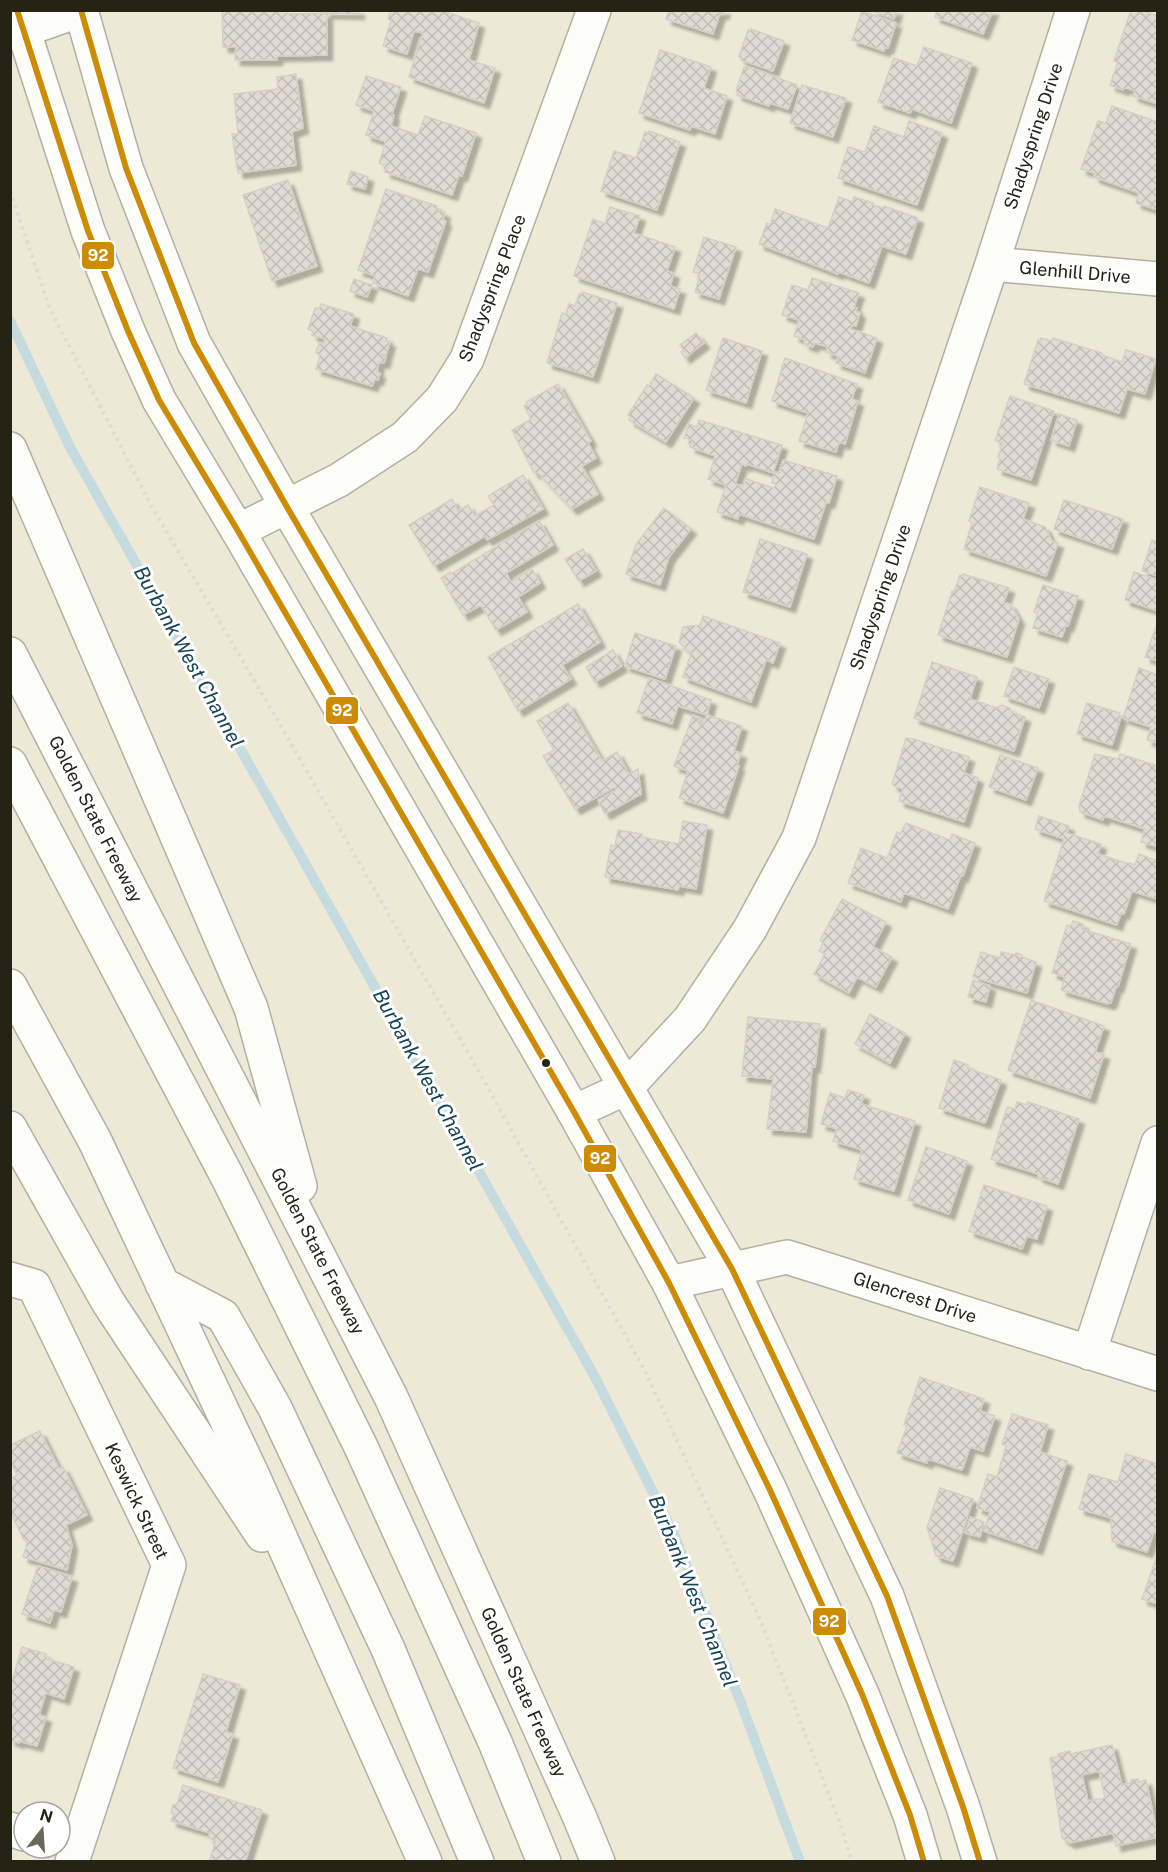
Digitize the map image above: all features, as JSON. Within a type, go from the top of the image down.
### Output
[{"type":"main road","name":"Shadyspring Place","points":[[237,531],[339,480],[405,437],[442,399],[467,359],[594,10]]},
{"type":"main road","name":"Shadyspring Drive","points":[[574,1112],[626,1088],[690,1019],[750,929],[798,838],[992,264],[1073,10]]},
{"type":"main road","points":[[924,1862],[910,1815],[862,1694],[770,1490],[669,1283],[574,1112],[159,400],[88,231],[21,20],[81,11],[126,168],[194,343],[287,507],[732,1269],[887,1596],[963,1807],[980,1862]]},
{"type":"main road","name":"Glenhill Drive","points":[[992,264],[1158,279]]},
{"type":"main road","points":[[10,449],[251,1008],[318,1251]]},
{"type":"main road","name":"Golden State Freeway","points":[[10,654],[391,1397],[598,1862]]},
{"type":"main road","points":[[10,764],[228,1178],[361,1447],[495,1742],[544,1862]]},
{"type":"main road","points":[[10,986],[95,1141],[319,1621],[426,1862]]},
{"type":"main road","points":[[10,1128],[108,1302],[319,1621]]},
{"type":"main road","points":[[1089,1353],[1158,1143]]},
{"type":"main road","name":"Glencrest Drive","points":[[669,1283],[787,1257],[1158,1374]]},
{"type":"main road","name":"Keswick Street","points":[[10,1279],[34,1286],[169,1565],[72,1844]]},
{"type":"main road","points":[[162,1284],[223,1316],[275,1408],[388,1648],[477,1862]]},
{"type":"path","points":[[10,191],[50,309],[153,507],[290,741],[477,1069],[645,1371],[761,1622],[840,1823],[852,1862]]},
{"type":"building","points":[[222,10],[287,10],[287,14],[327,13],[327,55],[277,56],[277,60],[235,60],[236,47],[223,47]]},
{"type":"building","points":[[325,10],[359,10],[359,14],[325,13]]},
{"type":"building","points":[[391,10],[440,10],[479,23],[469,60],[495,68],[484,103],[409,77],[423,33],[414,31],[407,54],[383,46],[391,20],[388,19]]},
{"type":"building","points":[[669,10],[725,10],[723,14],[720,13],[713,34],[666,19]]},
{"type":"building","points":[[870,10],[897,10],[894,19]]},
{"type":"building","points":[[934,10],[993,10],[983,34],[935,17],[937,11]]},
{"type":"building","points":[[1131,10],[1142,10],[1158,16],[1158,104],[1133,96],[1135,91],[1124,87],[1123,90],[1110,85],[1118,62],[1114,61]]},
{"type":"building","points":[[862,11],[896,23],[888,48],[885,47],[884,51],[852,40]]},
{"type":"building","points":[[751,29],[784,41],[773,71],[741,60],[742,58],[739,57],[748,30]]},
{"type":"building","points":[[924,47],[972,63],[951,123],[912,109],[910,113],[878,102],[894,58],[917,66]]},
{"type":"building","points":[[660,50],[711,67],[704,88],[727,96],[715,134],[691,126],[690,130],[639,113]]},
{"type":"building","points":[[746,66],[797,85],[788,109],[770,103],[769,106],[737,95],[736,91]]},
{"type":"building","points":[[296,74],[303,128],[292,132],[296,165],[238,173],[232,134],[238,134],[234,94],[278,89],[277,77]]},
{"type":"building","points":[[366,76],[401,87],[392,114],[394,115],[391,126],[418,135],[425,116],[476,133],[462,176],[459,175],[452,195],[385,172],[387,167],[379,163],[386,142],[366,135],[374,111],[356,105]]},
{"type":"building","points":[[802,85],[846,98],[833,137],[790,123]]},
{"type":"building","points":[[1112,106],[1158,122],[1158,210],[1136,203],[1139,193],[1094,177],[1095,173],[1081,169],[1098,121],[1106,123]]},
{"type":"building","points":[[909,121],[942,133],[917,205],[838,178],[848,147],[865,152],[874,126],[904,137]]},
{"type":"building","points":[[649,131],[680,142],[657,210],[601,191],[614,151],[636,158],[645,132]]},
{"type":"building","points":[[351,171],[368,177],[365,189],[347,184]]},
{"type":"building","points":[[288,180],[317,266],[272,281],[243,195]]},
{"type":"building","points":[[386,189],[437,206],[436,209],[445,213],[443,220],[446,221],[428,272],[418,269],[408,296],[373,283],[375,276],[358,270]]},
{"type":"building","points":[[839,197],[853,202],[854,197],[873,203],[872,205],[883,208],[884,206],[918,218],[906,254],[882,246],[869,283],[839,272],[838,274],[759,244],[767,223],[770,225],[775,209],[828,228]]},
{"type":"building","points":[[610,207],[640,216],[634,233],[675,247],[667,271],[674,273],[670,286],[680,289],[674,309],[574,276],[593,219],[605,224]]},
{"type":"building","points":[[704,237],[736,247],[719,299],[695,292],[700,274],[693,272]]},
{"type":"building","points":[[812,278],[859,293],[854,307],[860,313],[856,326],[852,325],[851,329],[877,338],[865,373],[836,363],[838,356],[826,352],[828,347],[814,343],[813,347],[804,344],[805,340],[794,336],[799,320],[782,315],[792,285],[808,290]]},
{"type":"building","points":[[354,279],[372,285],[367,297],[350,291]]},
{"type":"building","points":[[582,292],[617,303],[593,377],[547,363],[562,313],[566,314],[569,304],[575,306]]},
{"type":"building","points":[[321,304],[354,314],[350,326],[387,338],[386,341],[390,342],[386,355],[382,354],[386,357],[384,363],[379,362],[378,380],[375,379],[372,386],[316,369],[320,355],[316,353],[319,343],[324,344],[325,339],[312,335],[313,331],[308,329],[315,308],[319,309]]},
{"type":"building","points":[[696,333],[704,343],[685,358],[680,345]]},
{"type":"building","points":[[723,338],[762,351],[746,403],[706,390]]},
{"type":"building","points":[[1041,338],[1052,341],[1053,338],[1102,353],[1102,355],[1122,362],[1126,350],[1156,359],[1145,394],[1127,389],[1119,413],[1024,384],[1038,340],[1040,341]]},
{"type":"building","points":[[785,358],[857,384],[852,399],[858,401],[845,444],[839,442],[836,452],[799,441],[808,413],[772,401]]},
{"type":"building","points":[[656,374],[694,398],[666,442],[629,420],[631,417],[628,415]]},
{"type":"building","points":[[558,384],[591,441],[588,443],[596,458],[582,466],[598,494],[572,509],[537,472],[534,473],[512,430],[531,419],[524,406],[526,402]]},
{"type":"building","points":[[1010,396],[1054,411],[1031,480],[997,469],[1003,443],[995,441]]},
{"type":"building","points":[[1059,414],[1077,420],[1069,446],[1051,440]]},
{"type":"building","points":[[699,420],[782,445],[773,473],[742,464],[735,484],[743,486],[746,479],[774,488],[776,484],[772,483],[775,472],[779,473],[783,460],[837,476],[814,539],[739,514],[738,519],[717,512],[726,485],[708,479],[715,456],[690,447],[693,440],[684,438],[689,424],[697,427]]},
{"type":"building","points":[[523,475],[543,509],[487,540],[485,536],[434,566],[409,525],[452,499],[458,511],[468,505],[475,516],[494,505],[488,496]]},
{"type":"building","points":[[980,487],[1029,503],[1023,519],[1045,527],[1052,541],[1058,543],[1046,576],[964,549],[972,523],[969,521]]},
{"type":"building","points":[[1064,500],[1123,519],[1112,549],[1054,529]]},
{"type":"building","points":[[664,508],[691,529],[669,557],[660,585],[626,574],[636,544]]},
{"type":"building","points":[[539,521],[553,545],[506,573],[511,582],[532,569],[540,583],[518,597],[527,612],[496,630],[481,605],[463,615],[441,578]]},
{"type":"building","points":[[760,539],[807,554],[790,607],[743,592]]},
{"type":"building","points":[[1152,540],[1158,542],[1158,576],[1142,571]]},
{"type":"building","points":[[583,549],[596,571],[579,581],[565,559]]},
{"type":"building","points":[[1134,572],[1158,580],[1158,611],[1125,600]]},
{"type":"building","points":[[960,575],[1009,588],[1004,602],[1010,604],[1019,619],[1007,657],[938,635],[952,591],[954,592]]},
{"type":"building","points":[[1043,585],[1078,596],[1062,637],[1033,628],[1037,616],[1034,612]]},
{"type":"building","points":[[578,604],[600,642],[562,665],[571,679],[518,711],[488,657]]},
{"type":"building","points":[[703,616],[780,643],[773,663],[766,660],[751,702],[683,677],[691,654],[679,642],[683,627],[700,625]]},
{"type":"building","points":[[1158,621],[1158,661],[1145,657]]},
{"type":"building","points":[[635,633],[676,646],[665,679],[625,666]]},
{"type":"building","points":[[613,650],[622,666],[595,682],[586,667]]},
{"type":"building","points":[[932,662],[977,677],[970,699],[997,708],[1002,705],[1010,708],[1011,712],[1025,717],[1014,751],[914,718]]},
{"type":"building","points":[[1014,667],[1049,679],[1039,708],[1004,696]]},
{"type":"building","points":[[1139,668],[1158,675],[1158,743],[1147,740],[1151,727],[1123,718]]},
{"type":"building","points":[[649,678],[711,700],[707,715],[678,706],[672,724],[637,713]]},
{"type":"building","points":[[568,703],[602,761],[617,752],[629,774],[638,769],[641,794],[605,814],[598,800],[616,790],[615,787],[575,809],[543,756],[554,750],[537,721]]},
{"type":"building","points":[[1087,703],[1120,713],[1121,717],[1112,745],[1077,734]]},
{"type":"building","points":[[693,715],[699,718],[698,722],[704,724],[707,715],[742,726],[734,751],[741,753],[737,765],[739,766],[723,813],[679,798],[688,771],[674,766]]},
{"type":"building","points":[[906,738],[969,757],[964,773],[978,778],[964,822],[899,801],[903,789],[892,784]]},
{"type":"building","points":[[1095,754],[1118,759],[1120,754],[1158,766],[1158,847],[1141,842],[1145,829],[1104,816],[1103,820],[1080,812],[1079,806]]},
{"type":"building","points":[[1000,755],[1038,768],[1026,800],[989,787]]},
{"type":"building","points":[[1039,816],[1069,826],[1067,833],[1101,844],[1098,854],[1135,865],[1139,854],[1158,861],[1157,899],[1132,891],[1124,914],[1121,913],[1117,925],[1044,901],[1064,839],[1035,829]]},
{"type":"building","points":[[683,821],[707,825],[696,889],[679,886],[678,890],[605,877],[611,845],[615,846],[618,830],[679,844]]},
{"type":"building","points":[[906,823],[950,840],[952,834],[975,843],[948,909],[904,893],[901,902],[848,883],[861,848],[887,858],[897,832],[900,834]]},
{"type":"building","points":[[842,899],[886,922],[873,947],[892,957],[876,987],[857,977],[849,993],[814,974],[825,954],[819,951],[823,943],[820,940]]},
{"type":"building","points":[[1073,921],[1083,924],[1082,929],[1131,944],[1111,1003],[1061,990],[1065,977],[1052,973],[1067,925],[1071,926]]},
{"type":"building","points":[[981,952],[1000,958],[1001,952],[1015,955],[1016,953],[1036,962],[1027,993],[973,977]]},
{"type":"building","points":[[973,980],[990,986],[986,1002],[968,997]]},
{"type":"building","points":[[1031,1000],[1104,1026],[1095,1052],[1104,1054],[1090,1098],[1008,1070]]},
{"type":"building","points":[[870,1014],[905,1033],[890,1063],[855,1044]]},
{"type":"building","points":[[748,1017],[820,1024],[815,1067],[812,1067],[806,1132],[767,1129],[773,1079],[742,1076]]},
{"type":"building","points":[[954,1060],[968,1065],[967,1068],[1001,1080],[985,1123],[939,1108]]},
{"type":"building","points":[[848,1090],[864,1095],[861,1104],[915,1121],[894,1191],[854,1179],[862,1150],[833,1141],[837,1129],[821,1124],[830,1093],[845,1098]]},
{"type":"building","points":[[1017,1102],[1027,1105],[1028,1102],[1079,1119],[1058,1184],[1038,1177],[1038,1174],[991,1159],[1007,1107],[1015,1109]]},
{"type":"building","points":[[926,1147],[967,1161],[949,1214],[908,1200]]},
{"type":"building","points":[[984,1185],[1047,1206],[1037,1239],[1027,1236],[1022,1249],[969,1231]]},
{"type":"building","points":[[920,1377],[984,1399],[980,1411],[995,1416],[983,1451],[970,1447],[962,1470],[928,1459],[927,1463],[897,1453]]},
{"type":"building","points":[[1012,1414],[1048,1425],[1040,1452],[1067,1461],[1037,1549],[984,1531],[990,1512],[977,1508],[988,1474],[997,1477],[1006,1446],[1002,1444]]},
{"type":"building","points":[[40,1431],[59,1469],[63,1467],[87,1515],[66,1525],[72,1545],[67,1570],[23,1557],[28,1540],[24,1540],[10,1511],[10,1479],[17,1475],[10,1460],[10,1445]]},
{"type":"building","points":[[1126,1454],[1158,1464],[1158,1530],[1157,1533],[1154,1532],[1147,1552],[1112,1541],[1111,1518],[1079,1509],[1089,1474],[1118,1482]]},
{"type":"building","points":[[940,1488],[973,1499],[953,1561],[936,1556],[927,1527]]},
{"type":"building","points":[[970,1517],[984,1522],[980,1537],[965,1533]]},
{"type":"building","points":[[1158,1553],[1158,1604],[1142,1599]]},
{"type":"building","points":[[38,1566],[72,1577],[61,1612],[54,1610],[50,1623],[22,1614]]},
{"type":"building","points":[[22,1647],[46,1654],[45,1658],[74,1667],[64,1699],[46,1693],[39,1715],[46,1717],[37,1746],[10,1740],[10,1677],[13,1678]]},
{"type":"building","points":[[203,1674],[240,1685],[226,1732],[233,1734],[218,1782],[173,1768]]},
{"type":"building","points":[[1112,1745],[1122,1785],[1131,1783],[1131,1780],[1138,1779],[1139,1782],[1146,1780],[1158,1837],[1116,1846],[1113,1833],[1070,1843],[1062,1838],[1050,1758],[1070,1751],[1070,1754]],"holes":[[[1099,1771],[1105,1798],[1088,1801],[1082,1775]]]},
{"type":"building","points":[[183,1785],[262,1810],[245,1862],[209,1862],[216,1840],[208,1838],[210,1833],[171,1821],[174,1814],[171,1813],[173,1805],[177,1804]]},
{"type":"waterway","name":"Burbank West Channel","points":[[10,321],[70,447],[596,1379],[674,1534],[741,1703],[800,1862]]},
{"type":"transit line","name":"92","points":[[17,10],[88,231],[128,331],[159,400],[238,531],[574,1112],[669,1283],[770,1490],[862,1694],[910,1815],[924,1862]]},
{"type":"transit line","name":"92","points":[[81,10],[126,168],[194,343],[287,507],[732,1269],[887,1596],[963,1807],[980,1862]]}]
